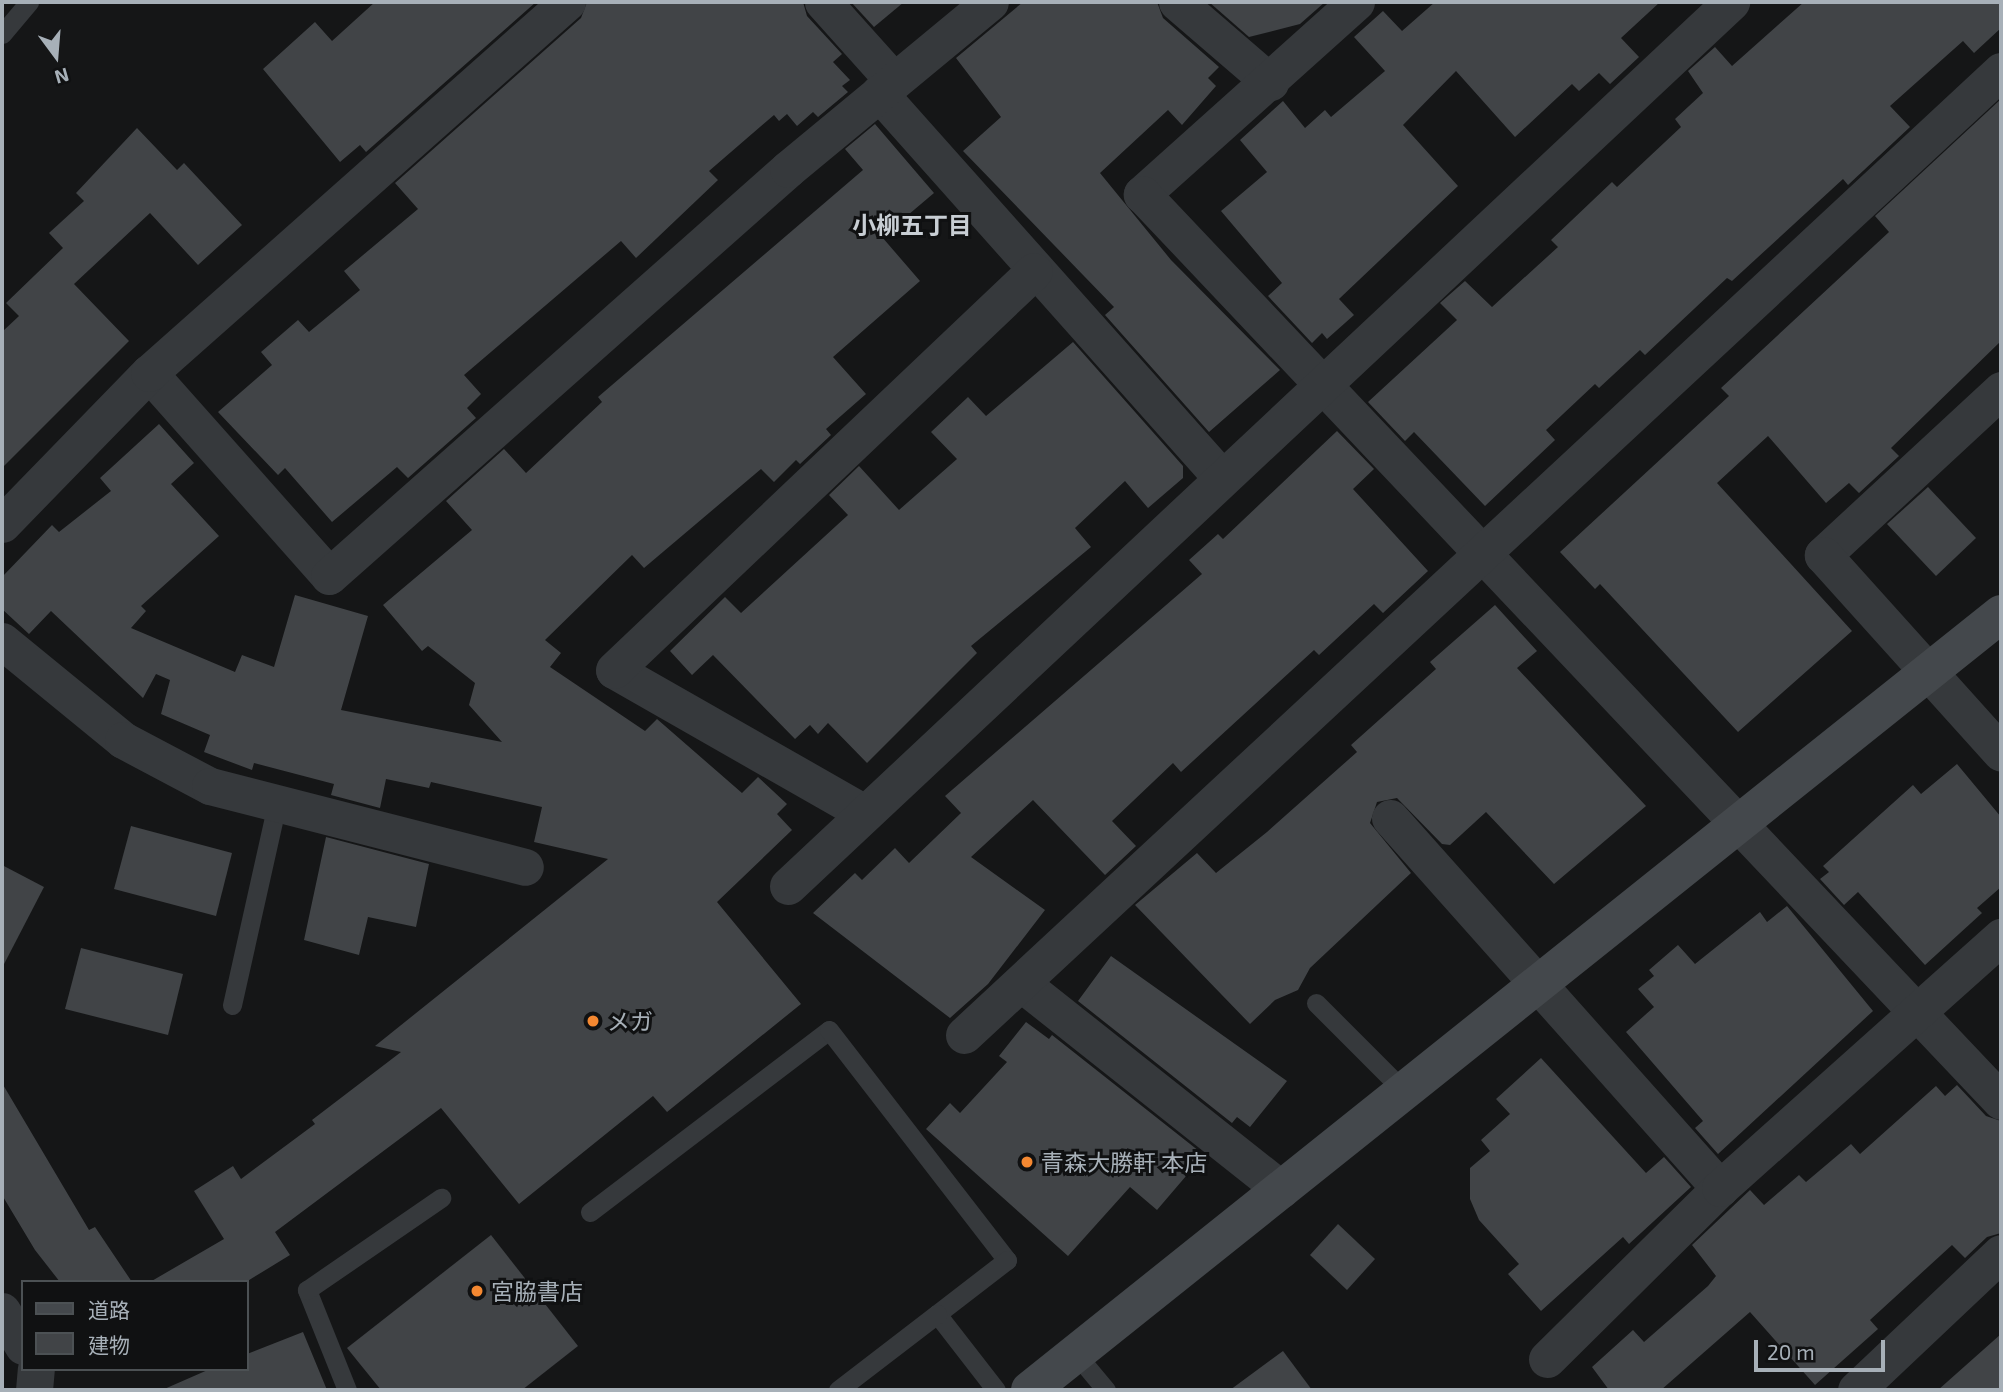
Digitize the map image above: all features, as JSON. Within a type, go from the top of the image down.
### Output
[{"type":"street","points":[[2,524],[149,373],[567,2]]},
{"type":"street","points":[[822,2],[886,87],[1034,271],[1221,477]]},
{"type":"street","points":[[149,373],[329,576],[886,87],[990,2]]},
{"type":"street","points":[[1177,2],[1269,82]]},
{"type":"street","points":[[1356,2],[1142,194],[1742,822],[2001,1101]]},
{"type":"street","points":[[788,886],[861,811],[1731,2]]},
{"type":"street","points":[[964,1035],[1482,549],[2001,71]]},
{"type":"street","points":[[861,811],[614,670],[1034,271]]},
{"type":"street","points":[[2001,390],[1823,555],[2001,753]]},
{"type":"street","points":[[1030,1390],[2001,614]]},
{"type":"street","points":[[2,641],[123,740],[210,786],[525,867]]},
{"type":"street","points":[[1390,818],[1720,1188]]},
{"type":"street","points":[[1547,1359],[1720,1188],[2001,937]]},
{"type":"street","points":[[1021,983],[1281,1189]]},
{"type":"street","points":[[1856,1390],[2001,1253]]},
{"type":"street","points":[[2,1311],[21,1343]]},
{"type":"street","points":[[34,1390],[36,1371]]},
{"type":"lane","points":[[2,34],[29,2]]},
{"type":"lane","points":[[232,1004],[277,803]]},
{"type":"lane","points":[[1316,1003],[1404,1091]]},
{"type":"lane","points":[[590,1212],[829,1030],[1007,1260],[838,1390]]},
{"type":"lane","points":[[347,1390],[307,1290],[441,1198]]},
{"type":"lane","points":[[937,1314],[996,1390]]},
{"type":"lane","points":[[1076,1354],[1106,1390]]},
{"type":"building","points":[[375,2],[536,2],[366,152],[360,145],[340,162],[263,69],[315,22],[332,41]]},
{"type":"building","points":[[587,2],[803,2],[807,16],[842,54],[833,62],[850,80],[842,86],[848,92],[818,117],[813,112],[797,126],[787,114],[779,121],[774,115],[709,171],[718,180],[636,258],[621,241],[464,375],[481,394],[467,408],[476,418],[408,478],[397,467],[332,522],[285,468],[278,475],[218,412],[272,365],[261,352],[298,320],[309,332],[360,290],[344,271],[418,209],[395,183],[581,18]]},
{"type":"building","points":[[851,2],[904,2],[874,27]]},
{"type":"building","points":[[1023,2],[1157,2],[1163,18],[1219,67],[1208,78],[1216,86],[1182,125],[1168,110],[1100,173],[1171,260],[1280,370],[1209,432],[1105,315],[1114,307],[963,151],[1001,117],[956,58]]},
{"type":"building","points":[[1209,2],[1325,2],[1300,24],[1249,37]]},
{"type":"building","points":[[1435,2],[1660,2],[1621,38],[1639,57],[1610,84],[1599,73],[1579,91],[1572,84],[1515,137],[1456,71],[1403,125],[1458,186],[1339,299],[1354,315],[1327,339],[1322,333],[1312,343],[1268,296],[1282,283],[1221,211],[1267,172],[1240,140],[1283,101],[1305,128],[1325,110],[1331,117],[1385,71],[1354,37],[1383,11],[1402,31]]},
{"type":"building","points":[[1804,2],[2001,2],[2001,28],[1974,53],[1963,41],[1890,106],[1910,127],[1848,185],[1843,179],[1732,281],[1727,278],[1645,355],[1640,350],[1599,388],[1595,384],[1546,430],[1555,440],[1485,506],[1414,432],[1405,441],[1368,402],[1457,320],[1440,303],[1465,281],[1492,307],[1558,247],[1551,240],[1612,182],[1617,187],[1681,127],[1675,119],[1703,93],[1688,71],[1715,47],[1732,66]]},
{"type":"building","points":[[2001,99],[2001,341],[1891,448],[1899,456],[1859,493],[1849,483],[1826,503],[1768,436],[1717,483],[1852,631],[1738,732],[1600,584],[1595,589],[1560,552],[1729,396],[1721,388],[1889,232],[1875,216]]},
{"type":"building","points":[[875,124],[934,193],[882,237],[920,281],[833,357],[866,394],[826,429],[831,435],[800,464],[796,460],[774,482],[761,469],[644,568],[632,555],[545,640],[561,653],[550,667],[645,731],[657,719],[742,793],[758,777],[787,804],[777,814],[792,830],[717,902],[801,1004],[667,1112],[653,1096],[519,1204],[441,1108],[275,1232],[290,1255],[248,1281],[153,1280],[224,1239],[194,1191],[233,1166],[241,1179],[315,1124],[312,1120],[401,1052],[375,1046],[608,859],[534,842],[542,807],[431,782],[429,788],[386,779],[380,808],[331,795],[334,784],[254,763],[252,770],[204,752],[210,735],[161,714],[170,680],[156,674],[143,698],[51,611],[29,634],[2,609],[2,577],[52,525],[59,532],[111,491],[100,478],[159,424],[194,463],[171,484],[219,536],[141,606],[146,611],[131,628],[235,672],[242,655],[274,667],[295,595],[368,616],[341,710],[502,742],[469,705],[475,683],[428,646],[422,651],[383,605],[472,530],[446,501],[504,449],[526,473],[602,402],[598,397],[863,170],[845,149]]},
{"type":"building","points":[[137,128],[177,170],[184,163],[242,225],[198,265],[150,213],[74,284],[129,341],[2,468],[2,332],[19,316],[6,303],[63,248],[49,233],[84,201],[76,193]]},
{"type":"building","points":[[1073,342],[1183,466],[1183,478],[1148,508],[1125,481],[1075,528],[1091,547],[971,646],[977,653],[867,763],[828,723],[818,734],[810,725],[795,739],[713,655],[692,675],[670,651],[725,597],[741,613],[848,515],[829,495],[859,466],[899,510],[957,459],[931,432],[968,397],[986,416]]},
{"type":"building","points":[[1337,431],[1374,469],[1353,489],[1428,571],[1383,613],[1374,604],[1319,655],[1314,650],[1181,772],[1173,763],[1112,821],[1136,846],[1105,875],[1033,800],[971,857],[1045,910],[988,984],[950,1018],[813,913],[855,873],[862,880],[895,848],[909,863],[961,813],[945,796],[1202,574],[1189,560],[1218,534],[1223,539]]},
{"type":"building","points":[[1928,487],[1976,538],[1936,576],[1887,524]]},
{"type":"building","points":[[1495,605],[1537,651],[1517,668],[1646,806],[1554,884],[1486,812],[1450,845],[1442,844],[1397,798],[1377,802],[1370,823],[1411,873],[1310,968],[1298,990],[1275,1000],[1250,1024],[1135,905],[1197,853],[1216,873],[1267,832],[1357,752],[1351,745],[1436,669],[1430,662]]},
{"type":"building","points":[[1957,764],[2001,817],[2001,887],[1977,908],[1982,913],[1925,965],[1858,892],[1844,905],[1820,879],[1829,872],[1823,866],[1913,785],[1921,794]]},
{"type":"building","points":[[131,826],[232,853],[216,916],[114,889]]},
{"type":"building","points":[[326,837],[429,864],[416,927],[368,917],[359,955],[304,940]]},
{"type":"building","points":[[2,865],[44,887],[2,968]]},
{"type":"building","points":[[1787,906],[1873,1011],[1718,1154],[1695,1128],[1703,1121],[1626,1032],[1654,1007],[1638,989],[1654,976],[1649,970],[1678,945],[1695,964],[1760,912],[1767,922]]},
{"type":"building","points":[[81,948],[183,974],[168,1035],[65,1009]]},
{"type":"building","points":[[1111,956],[1287,1081],[1250,1127],[1237,1117],[1232,1123],[1078,1001]]},
{"type":"building","points":[[1026,1022],[1049,1039],[1052,1035],[1204,1155],[1157,1210],[1130,1187],[1068,1256],[926,1129],[950,1103],[960,1113],[1007,1062],[999,1056]]},
{"type":"building","points":[[1541,1058],[1646,1173],[1664,1157],[1691,1187],[1629,1244],[1623,1237],[1541,1311],[1508,1274],[1519,1264],[1479,1220],[1470,1199],[1470,1168],[1490,1151],[1481,1140],[1510,1114],[1496,1099]]},
{"type":"building","points":[[2,1083],[89,1230],[95,1227],[131,1280],[58,1280],[35,1250],[2,1195]]},
{"type":"building","points":[[1957,1085],[1986,1116],[2001,1121],[2001,1233],[1987,1237],[1965,1258],[1952,1245],[1870,1320],[1878,1329],[1815,1385],[1750,1312],[1661,1390],[1609,1390],[1592,1367],[1633,1330],[1644,1342],[1708,1286],[1716,1276],[1692,1245],[1750,1190],[1764,1205],[1799,1175],[1806,1182],[1851,1144],[1860,1154],[1936,1086],[1945,1096]]},
{"type":"building","points":[[1338,1224],[1375,1259],[1347,1290],[1310,1255]]},
{"type":"building","name":"宮脇書店","points":[[491,1235],[578,1346],[522,1390],[381,1390],[347,1348]]},
{"type":"building","points":[[303,1332],[327,1390],[162,1390],[205,1371],[248,1371],[248,1354]]},
{"type":"building","points":[[2001,1334],[2001,1390],[1938,1390]]},
{"type":"building","points":[[1283,1351],[1312,1390],[1230,1390]]},
{"type":"place","name":"メガ","points":[[593,1021]]},
{"type":"place","name":"青森大勝軒 本店","points":[[1027,1162]]},
{"type":"place","name":"宮脇書店","points":[[477,1291]]},
{"type":"district","name":"小柳五丁目","points":[[912,225]]}]
